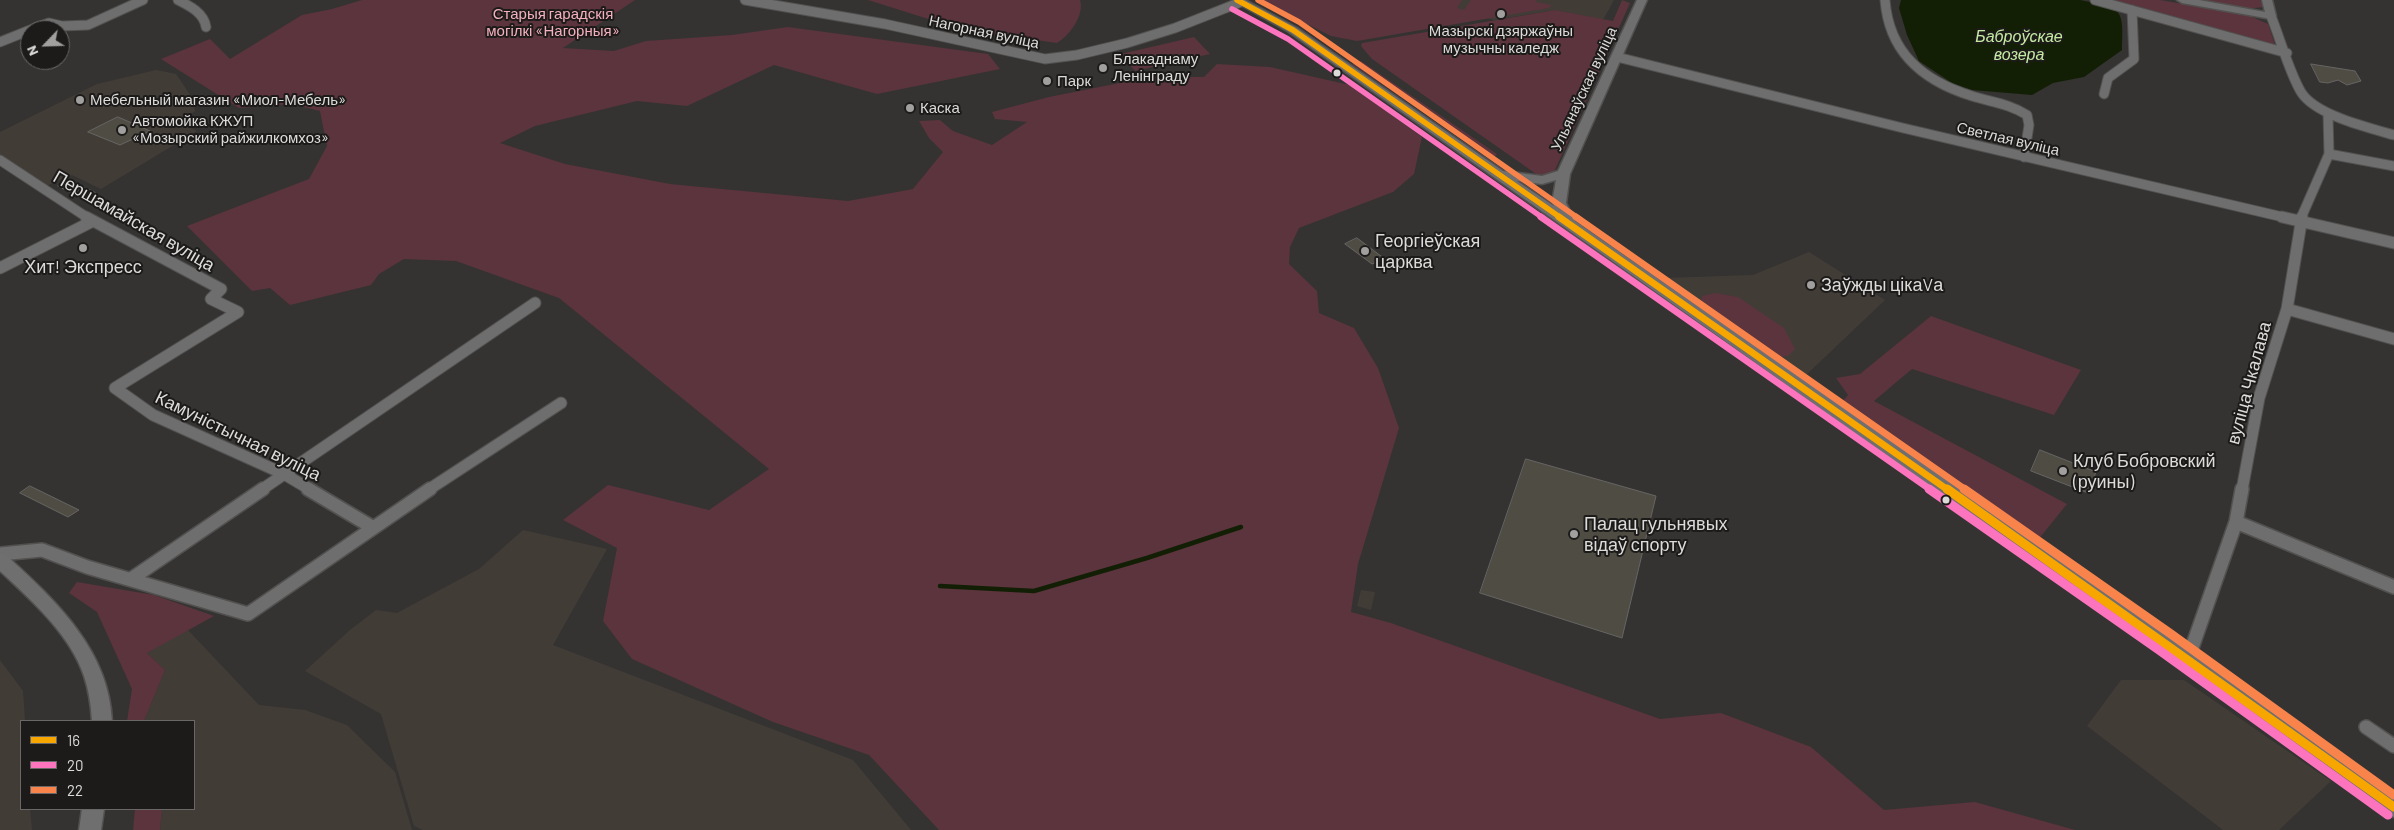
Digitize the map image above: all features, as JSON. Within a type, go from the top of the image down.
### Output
[{"type":"main road","name":"Ульянаўская вуліца","points":[[1571,225],[1560,209],[1563,174],[1642,0]]},
{"type":"main road","points":[[1239,1],[1293,30],[2188,659],[2394,807]]},
{"type":"main road","points":[[1497,174],[1527,180],[1542,180],[1563,174]]},
{"type":"main road","points":[[1530,196],[1550,185],[1563,174]]},
{"type":"main road","points":[[1530,196],[1541,199],[1561,193]]},
{"type":"main road","points":[[0,560],[36,594],[74,640],[95,676],[102,720]]},
{"type":"main road","points":[[90,830],[93,810]]},
{"type":"street","points":[[70,26],[88,25],[143,0]]},
{"type":"street","points":[[178,0],[190,6],[205,19],[206,26]]},
{"type":"street","name":"Нагорная вуліца","points":[[745,0],[885,24],[1045,59],[1077,56],[1127,43],[1176,28],[1239,1]]},
{"type":"street","points":[[1885,0],[1885,17],[1899,50],[1914,68],[1936,82],[1957,91],[2017,108],[2027,115],[2029,126],[2024,157]]},
{"type":"street","points":[[2096,0],[2287,53]]},
{"type":"street","points":[[2267,0],[2271,16],[2301,92],[2311,103],[2328,114],[2350,123],[2394,135]]},
{"type":"street","points":[[2182,1],[2271,16]]},
{"type":"street","points":[[2104,94],[2108,78],[2134,59],[2132,10]]},
{"type":"street","points":[[0,42],[20,34]]},
{"type":"street","name":"Светлая вуліца","points":[[1617,57],[2241,209],[2394,243]]},
{"type":"street","name":"вуліца Чкалава","points":[[2188,659],[2236,522],[2260,398],[2287,309],[2300,221],[2329,154],[2328,114]]},
{"type":"street","points":[[2329,154],[2394,166]]},
{"type":"street","name":"Першамайская вуліца","points":[[0,160],[93,221],[221,289],[211,299],[238,312],[115,388]]},
{"type":"street","points":[[0,268],[93,221]]},
{"type":"street","points":[[131,579],[535,303]]},
{"type":"street","points":[[2287,309],[2394,339]]},
{"type":"street","name":"Камуністычная вуліца","points":[[115,388],[153,415],[284,474],[372,528]]},
{"type":"street","points":[[0,554],[42,550],[248,614],[372,528],[561,403]]},
{"type":"street","points":[[2236,522],[2394,587]]},
{"type":"street","points":[[2366,727],[2394,746]]},
{"type":"shaded area","name":"Мазырскі дзяржаўны музычны каледж","points":[[1447,0],[1614,0],[1603,20],[1555,10],[1494,20],[1442,5]]},
{"type":"shaded area","points":[[156,70],[176,74],[193,99],[195,111],[181,123],[197,131],[101,189],[72,175],[46,186],[0,155],[0,132],[97,84]]},
{"type":"shaded area","points":[[1809,252],[1885,300],[1804,377],[1665,278],[1753,275]]},
{"type":"shaded area","points":[[523,530],[607,549],[553,645],[853,760],[911,830],[423,830],[414,826],[381,714],[305,671],[350,630],[376,610],[397,613],[479,569]]},
{"type":"shaded area","points":[[1361,590],[1375,592],[1371,610],[1357,606]]},
{"type":"shaded area","points":[[187,629],[259,705],[305,710],[347,725],[395,772],[412,830],[160,830],[162,810],[195,810],[195,720],[144,720],[165,670],[147,653]]},
{"type":"shaded area","points":[[0,660],[23,691],[25,720],[20,720],[20,810],[30,810],[32,830],[0,830]]},
{"type":"shaded area","points":[[2121,680],[2184,680],[2331,781],[2279,830],[2223,830],[2087,726]]},
{"type":"green space","name":"Старыя гарадскія могілкі «Нагорныя»","points":[[362,0],[635,0],[563,48],[614,51],[646,41],[732,35],[788,27],[988,54],[1000,69],[877,94],[774,65],[687,106],[637,101],[535,126],[500,143],[565,164],[670,184],[848,201],[913,189],[943,152],[929,138],[919,121],[940,120],[953,131],[992,145],[1027,122],[995,119],[992,112],[1049,97],[1150,77],[1204,77],[1217,64],[1270,67],[1350,85],[1422,137],[1414,174],[1393,192],[1299,228],[1290,247],[1289,264],[1317,291],[1319,313],[1354,328],[1378,368],[1399,428],[1358,564],[1351,612],[1391,623],[1660,719],[1721,713],[1811,747],[1884,810],[1975,802],[2075,830],[939,830],[869,755],[773,722],[632,659],[603,621],[617,548],[563,520],[608,485],[709,510],[769,469],[559,298],[456,261],[404,259],[379,274],[371,285],[290,305],[270,288],[252,291],[187,226],[309,179],[327,146],[320,111],[291,104],[239,108],[161,59],[210,39],[230,59],[302,15]]},
{"type":"green space","points":[[868,0],[1080,0],[1081,6],[1075,24],[1062,40],[1057,43],[960,29]]},
{"type":"green space","points":[[1259,0],[1462,0],[1457,8],[1464,10],[1471,0],[1537,0],[1536,2],[1551,5],[1549,8],[1357,41],[1331,36]]},
{"type":"green space","points":[[1622,0],[1630,3],[1555,170],[1552,173],[1539,176],[1372,59],[1361,46],[1362,43],[1555,10],[1613,21]]},
{"type":"green space","points":[[2100,0],[2160,0],[2248,15],[2268,24],[2276,48]]},
{"type":"green space","points":[[2200,0],[2260,0],[2263,7],[2246,9]]},
{"type":"green space","points":[[1194,37],[1210,54],[1135,71],[1121,54]]},
{"type":"green space","points":[[1361,61],[1497,154],[1492,159],[1352,64]]},
{"type":"green space","points":[[1715,293],[1738,297],[1784,328],[1795,349],[1788,356],[1775,357],[1702,305],[1702,296]]},
{"type":"green space","points":[[1931,316],[2081,370],[2054,415],[1912,369],[1874,401],[2067,504],[2038,540],[2025,540],[1837,407],[1848,395],[1836,378],[1860,374]]},
{"type":"green space","points":[[77,582],[154,595],[214,616],[147,653],[165,670],[144,720],[127,720],[132,689],[97,612],[69,593]]},
{"type":"green space","points":[[135,810],[162,810],[160,830],[133,830]]},
{"type":"water","name":"Баброўскае возера","points":[[1901,0],[2080,0],[2105,5],[2118,12],[2121,17],[2122,50],[2084,77],[2053,83],[2032,95],[1972,90],[1952,83],[1919,61],[1907,35],[1899,8]]},
{"type":"building","points":[[2311,64],[2355,71],[2361,81],[2347,85],[2338,80],[2328,83],[2320,82]]},
{"type":"building","name":"Автомойка КЖУП «Мозырский райжилкомхоз»","points":[[118,117],[150,131],[120,145],[88,132]]},
{"type":"building","points":[[70,180],[96,193],[84,200],[58,186]]},
{"type":"building","name":"Георгіеўская царква","points":[[1357,238],[1385,259],[1372,264],[1345,244]]},
{"type":"building","name":"Клуб Бобровский (руины)","points":[[2040,450],[2096,472],[2088,493],[2031,471]]},
{"type":"building","name":"Палац гульнявых відаў спорту","points":[[1526,459],[1656,496],[1622,638],[1480,593]]},
{"type":"building","points":[[30,486],[79,510],[68,517],[20,493]]},
{"type":"waterway","points":[[940,586],[1034,591],[1147,558],[1241,527]]},
{"type":"transit line","name":"16","points":[[1237,0],[1293,30],[2165,642],[2394,807]]},
{"type":"transit line","name":"22","points":[[1258,0],[1299,22],[2171,634],[2394,795]]},
{"type":"transit line","name":"20","points":[[1232,9],[1288,39],[2159,650],[2388,815]]},
{"type":"place","name":"Мазырскі дзяржаўны музычны каледж","points":[[1501,14]]},
{"type":"place","name":"Блакаднаму Ленінграду","points":[[1103,68]]},
{"type":"place","name":"Парк","points":[[1047,81]]},
{"type":"place","name":"Мебельный магазин «Миол-Мебель»","points":[[80,100]]},
{"type":"place","name":"Каска","points":[[910,108]]},
{"type":"place","name":"Автомойка КЖУП «Мозырский райжилкомхоз»","points":[[122,130]]},
{"type":"place","name":"Хит! Экспресс","points":[[83,248]]},
{"type":"place","name":"Георгіеўская царква","points":[[1365,251]]},
{"type":"place","name":"Заўжды цікаVа","points":[[1811,285]]},
{"type":"place","name":"Клуб Бобровский (руины)","points":[[2063,471]]},
{"type":"place","name":"Палац гульнявых відаў спорту","points":[[1574,534]]}]
